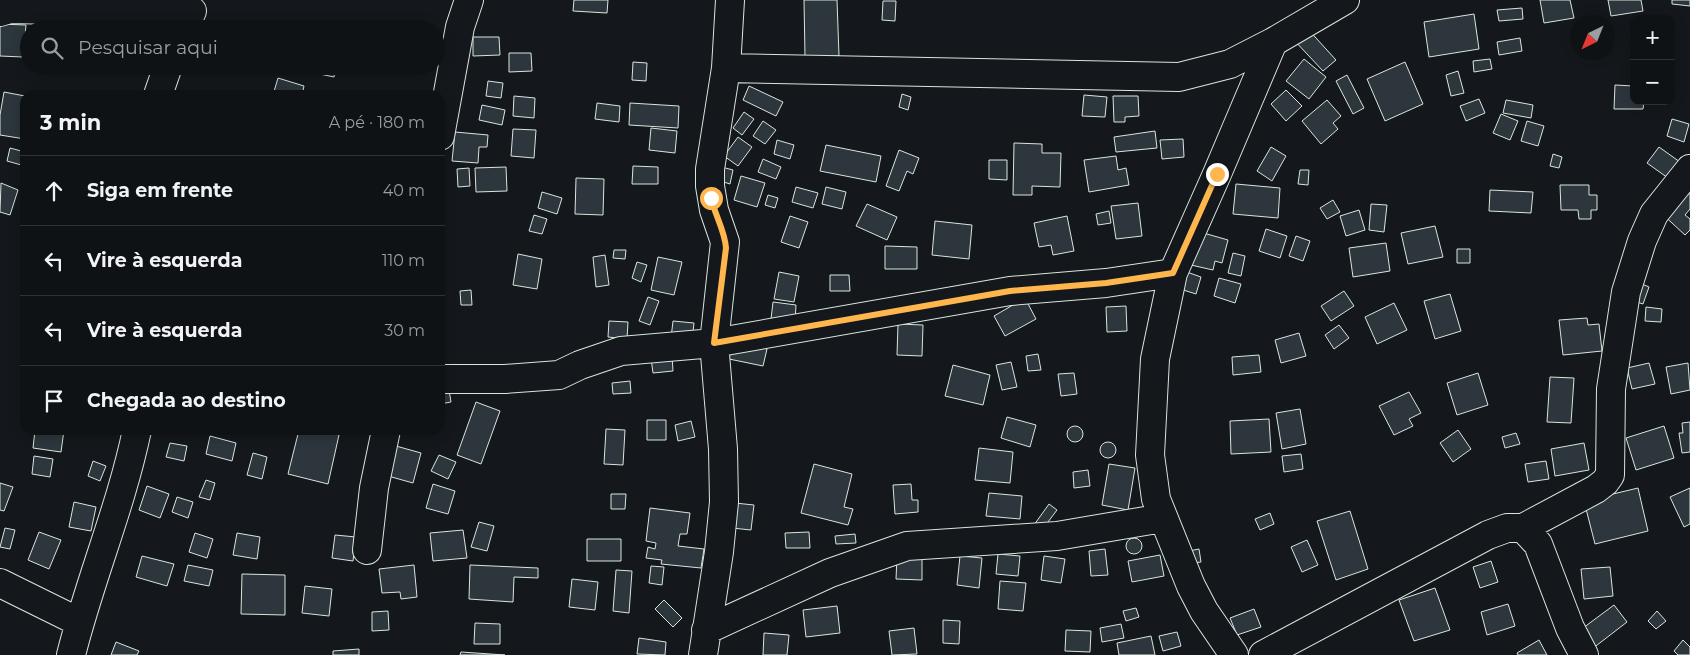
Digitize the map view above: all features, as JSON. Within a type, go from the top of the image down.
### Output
[{"type":"street","points":[[445,109],[460,27],[469,0]]},
{"type":"street","points":[[704,643],[719,552],[724,502],[724,448],[714,343],[726,242],[714,210],[710,186],[710,169],[726,68],[730,0]]},
{"type":"street","points":[[726,68],[1179,77],[1230,64],[1345,0]]},
{"type":"street","points":[[0,12],[10,9],[191,13]]},
{"type":"street","points":[[1234,655],[1204,611],[1190,586],[1156,499],[1150,455],[1155,360],[1173,273],[1272,42]]},
{"type":"street","points":[[160,90],[165,75]]},
{"type":"street","points":[[1263,655],[1488,535],[1507,528],[1523,528],[1596,489],[1605,482],[1610,474],[1611,389],[1626,292],[1642,241],[1654,214],[1690,169]]},
{"type":"street","points":[[445,379],[505,379],[559,375],[580,365],[621,351],[714,343],[1010,291],[1106,283],[1173,273]]},
{"type":"street","points":[[71,655],[79,622],[105,548],[136,435]]},
{"type":"street","points":[[367,550],[374,488],[385,435]]},
{"type":"street","points":[[704,643],[830,573],[907,546],[1057,536],[1163,518]]},
{"type":"street","points":[[1523,528],[1538,544],[1570,628],[1584,655]]},
{"type":"street","points":[[0,583],[79,622]]},
{"type":"building","points":[[574,0],[608,0],[607,13],[573,11]]},
{"type":"building","points":[[804,0],[837,0],[839,56],[805,57]]},
{"type":"building","points":[[1540,0],[1570,0],[1573,15],[1570,15],[1570,19],[1544,23]]},
{"type":"building","points":[[1608,0],[1641,0],[1643,11],[1611,15]]},
{"type":"building","points":[[1672,0],[1690,0],[1690,6],[1672,4]]},
{"type":"building","points":[[883,1],[896,1],[895,21],[882,20]]},
{"type":"building","points":[[1522,8],[1523,19],[1499,21],[1497,10]]},
{"type":"building","points":[[1474,14],[1479,49],[1429,57],[1424,22]]},
{"type":"building","points":[[0,24],[20,25],[20,57],[0,56]]},
{"type":"building","points":[[1306,27],[1336,60],[1323,71],[1293,39]]},
{"type":"building","points":[[473,37],[499,37],[500,55],[473,56]]},
{"type":"building","points":[[1520,38],[1522,51],[1499,55],[1497,42]]},
{"type":"building","points":[[509,53],[531,53],[532,71],[509,72]]},
{"type":"building","points":[[1304,59],[1326,77],[1309,99],[1286,81]]},
{"type":"building","points":[[1490,59],[1492,69],[1474,72],[1473,61]]},
{"type":"building","points":[[633,62],[647,63],[646,81],[632,80]]},
{"type":"building","points":[[1405,62],[1423,104],[1385,121],[1367,79]]},
{"type":"building","points":[[1458,71],[1464,93],[1451,96],[1446,75]]},
{"type":"building","points":[[1347,75],[1364,108],[1353,114],[1336,81]]},
{"type":"building","points":[[278,78],[304,86],[303,90],[274,90]]},
{"type":"building","points":[[488,81],[503,83],[501,98],[486,96]]},
{"type":"building","points":[[1615,85],[1630,86],[1630,105],[1644,105],[1643,109],[1614,109]]},
{"type":"building","points":[[749,86],[783,102],[776,116],[743,100]]},
{"type":"building","points":[[1286,90],[1302,106],[1286,121],[1271,104]]},
{"type":"building","points":[[4,92],[20,95],[20,138],[0,135],[0,115]]},
{"type":"building","points":[[902,94],[911,97],[908,110],[899,107]]},
{"type":"building","points":[[1084,95],[1107,97],[1105,117],[1082,116]]},
{"type":"building","points":[[514,96],[535,98],[534,118],[513,116]]},
{"type":"building","points":[[1113,96],[1138,96],[1139,116],[1125,117],[1125,122],[1114,122]]},
{"type":"building","points":[[1479,99],[1485,113],[1466,121],[1460,106]]},
{"type":"building","points":[[1327,100],[1341,116],[1333,123],[1338,129],[1321,144],[1302,121]]},
{"type":"building","points":[[1506,100],[1533,105],[1531,118],[1503,113]]},
{"type":"building","points":[[597,103],[620,106],[619,122],[595,119]]},
{"type":"building","points":[[630,103],[679,106],[678,128],[629,125]]},
{"type":"building","points":[[482,105],[505,110],[502,125],[479,120]]},
{"type":"building","points":[[744,112],[754,119],[742,135],[733,128]]},
{"type":"building","points":[[1501,114],[1518,121],[1510,140],[1493,133]]},
{"type":"building","points":[[1672,119],[1689,124],[1684,142],[1667,136]]},
{"type":"building","points":[[763,121],[776,130],[765,144],[753,136]]},
{"type":"building","points":[[1527,121],[1544,126],[1538,146],[1521,141]]},
{"type":"building","points":[[651,128],[677,131],[675,153],[649,150]]},
{"type":"building","points":[[513,129],[536,130],[534,158],[511,156]]},
{"type":"building","points":[[1155,131],[1157,148],[1116,152],[1114,137]]},
{"type":"building","points":[[455,132],[488,135],[487,147],[479,147],[478,163],[452,161]]},
{"type":"building","points":[[738,137],[752,147],[738,166],[724,156]]},
{"type":"building","points":[[1183,139],[1184,157],[1162,159],[1160,140]]},
{"type":"building","points":[[777,140],[794,145],[790,159],[774,154]]},
{"type":"building","points":[[1014,143],[1042,144],[1042,153],[1061,153],[1060,187],[1032,186],[1032,195],[1013,195]]},
{"type":"building","points":[[826,145],[881,156],[876,182],[820,171]]},
{"type":"building","points":[[1271,147],[1286,156],[1272,181],[1257,171]]},
{"type":"building","points":[[1659,147],[1680,162],[1668,178],[1647,163]]},
{"type":"building","points":[[10,148],[20,151],[20,165],[7,161]]},
{"type":"building","points":[[899,150],[919,158],[913,174],[907,171],[899,191],[886,186]]},
{"type":"building","points":[[1553,154],[1562,157],[1559,168],[1550,166]]},
{"type":"building","points":[[1116,156],[1118,170],[1126,168],[1129,185],[1089,192],[1084,160]]},
{"type":"building","points":[[763,159],[781,167],[776,179],[758,172]]},
{"type":"building","points":[[989,160],[1007,160],[1007,180],[989,179]]},
{"type":"building","points":[[633,166],[658,167],[658,184],[632,184]]},
{"type":"building","points":[[718,166],[733,170],[730,184],[714,179]]},
{"type":"building","points":[[506,167],[507,191],[476,192],[475,168]]},
{"type":"building","points":[[469,168],[470,186],[458,187],[457,169]]},
{"type":"building","points":[[1300,170],[1309,170],[1308,185],[1298,184]]},
{"type":"building","points":[[741,176],[765,183],[757,207],[734,200]]},
{"type":"building","points":[[576,178],[604,179],[603,215],[575,214]]},
{"type":"building","points":[[1690,178],[1690,209],[1685,215],[1690,219],[1690,230],[1685,235],[1659,211]]},
{"type":"building","points":[[1,183],[18,190],[10,215],[0,212]]},
{"type":"building","points":[[1236,184],[1280,188],[1278,218],[1233,214]]},
{"type":"building","points":[[1560,185],[1589,185],[1589,195],[1597,195],[1597,210],[1591,210],[1591,219],[1579,219],[1578,210],[1561,210]]},
{"type":"building","points":[[796,187],[818,193],[813,208],[792,202]]},
{"type":"building","points":[[826,187],[846,192],[842,209],[822,204]]},
{"type":"building","points":[[1490,190],[1533,192],[1531,213],[1489,211]]},
{"type":"building","points":[[542,192],[562,198],[557,214],[538,208]]},
{"type":"building","points":[[768,195],[778,198],[775,208],[765,205]]},
{"type":"building","points":[[1333,200],[1340,212],[1327,219],[1320,208]]},
{"type":"building","points":[[1138,203],[1142,236],[1116,239],[1111,206]]},
{"type":"building","points":[[867,204],[897,217],[887,240],[856,226]]},
{"type":"building","points":[[1371,204],[1387,205],[1384,232],[1369,230]]},
{"type":"building","points":[[1359,210],[1365,230],[1346,236],[1340,216]]},
{"type":"building","points":[[1109,211],[1111,223],[1098,225],[1096,214]]},
{"type":"building","points":[[534,215],[547,219],[542,234],[529,231]]},
{"type":"building","points":[[790,216],[808,222],[799,248],[781,242]]},
{"type":"building","points":[[1067,216],[1074,251],[1053,255],[1051,245],[1039,247],[1034,223]]},
{"type":"building","points":[[935,221],[972,225],[969,259],[932,255]]},
{"type":"building","points":[[1435,226],[1443,257],[1408,264],[1401,233]]},
{"type":"building","points":[[1266,229],[1287,236],[1280,258],[1259,251]]},
{"type":"building","points":[[1200,232],[1228,240],[1222,263],[1215,261],[1213,270],[1191,265]]},
{"type":"building","points":[[1296,236],[1310,241],[1303,261],[1289,256]]},
{"type":"building","points":[[1386,243],[1390,271],[1353,277],[1349,248]]},
{"type":"building","points":[[885,246],[917,247],[917,269],[885,269]]},
{"type":"building","points":[[1457,249],[1470,249],[1470,263],[1457,263]]},
{"type":"building","points":[[614,250],[626,250],[625,259],[613,258]]},
{"type":"building","points":[[1233,253],[1245,256],[1241,276],[1228,273]]},
{"type":"building","points":[[518,254],[542,259],[537,289],[513,285]]},
{"type":"building","points":[[605,255],[609,285],[596,287],[593,257]]},
{"type":"building","points":[[658,257],[682,262],[674,295],[651,290]]},
{"type":"building","points":[[637,262],[647,265],[641,282],[632,278]]},
{"type":"building","points":[[1184,271],[1201,277],[1196,294],[1177,288]]},
{"type":"building","points":[[779,272],[799,276],[794,302],[774,299]]},
{"type":"building","points":[[830,275],[849,275],[850,291],[830,291]]},
{"type":"building","points":[[1219,278],[1241,284],[1235,303],[1214,296]]},
{"type":"building","points":[[1635,281],[1649,287],[1643,304],[1628,299]]},
{"type":"building","points":[[471,290],[472,305],[461,305],[460,291]]},
{"type":"building","points":[[1344,291],[1354,306],[1331,321],[1321,306]]},
{"type":"building","points":[[1450,294],[1461,331],[1435,339],[1424,301]]},
{"type":"building","points":[[648,297],[659,301],[650,325],[639,321]]},
{"type":"building","points":[[1025,298],[1036,319],[1005,336],[994,316]]},
{"type":"building","points":[[773,302],[796,305],[795,322],[771,319]]},
{"type":"building","points":[[1394,303],[1407,330],[1377,344],[1365,317]]},
{"type":"building","points":[[1126,306],[1127,331],[1107,332],[1106,307]]},
{"type":"building","points":[[1646,307],[1662,309],[1661,322],[1645,321]]},
{"type":"building","points":[[1587,318],[1588,325],[1599,324],[1602,351],[1563,355],[1559,320]]},
{"type":"building","points":[[609,321],[628,322],[627,339],[608,337]]},
{"type":"building","points":[[673,321],[694,323],[692,341],[671,338]]},
{"type":"building","points":[[898,324],[923,325],[922,356],[897,355]]},
{"type":"building","points":[[1339,325],[1349,338],[1334,349],[1325,335]]},
{"type":"building","points":[[1299,333],[1306,356],[1281,363],[1275,340]]},
{"type":"building","points":[[733,341],[767,349],[763,366],[729,359]]},
{"type":"building","points":[[1038,354],[1041,370],[1028,371],[1026,356]]},
{"type":"building","points":[[1259,355],[1261,372],[1233,375],[1232,357]]},
{"type":"building","points":[[672,356],[673,371],[653,373],[651,358]]},
{"type":"building","points":[[1011,362],[1017,387],[1002,390],[996,365]]},
{"type":"building","points":[[1649,363],[1655,384],[1632,389],[1627,368]]},
{"type":"building","points":[[1688,363],[1690,390],[1671,394],[1666,367]]},
{"type":"building","points":[[953,365],[990,375],[983,405],[945,396]]},
{"type":"building","points":[[1074,373],[1077,394],[1061,396],[1058,374]]},
{"type":"building","points":[[1478,373],[1488,405],[1457,415],[1447,383]]},
{"type":"building","points":[[1550,377],[1574,378],[1571,423],[1547,422]]},
{"type":"building","points":[[630,381],[631,393],[613,394],[612,383]]},
{"type":"building","points":[[448,384],[451,402],[445,403],[445,385]]},
{"type":"building","points":[[1409,392],[1421,413],[1409,419],[1413,426],[1394,435],[1379,406]]},
{"type":"building","points":[[476,402],[500,411],[481,464],[457,455]]},
{"type":"building","points":[[1300,409],[1306,444],[1282,449],[1276,413]]},
{"type":"building","points":[[1007,417],[1036,425],[1030,447],[1001,438]]},
{"type":"building","points":[[1269,419],[1271,452],[1231,454],[1230,421]]},
{"type":"building","points":[[647,420],[666,420],[666,440],[647,440]]},
{"type":"building","points":[[691,421],[695,437],[678,441],[675,425]]},
{"type":"building","points":[[1690,422],[1690,452],[1682,453],[1679,433],[1683,433],[1682,423]]},
{"type":"building","points":[[1072,426],[1078,426],[1083,431],[1081,440],[1072,442],[1067,437],[1067,431]]},
{"type":"building","points":[[1664,426],[1674,458],[1636,470],[1626,438]]},
{"type":"building","points":[[606,429],[625,430],[623,465],[604,464]]},
{"type":"building","points":[[1458,430],[1471,449],[1453,462],[1440,443]]},
{"type":"building","points":[[1516,433],[1520,444],[1505,448],[1502,437]]},
{"type":"building","points":[[34,435],[63,435],[61,452],[33,448]]},
{"type":"building","points":[[298,435],[339,435],[328,484],[288,474]]},
{"type":"building","points":[[210,436],[236,443],[232,461],[206,454]]},
{"type":"building","points":[[1105,442],[1111,442],[1116,447],[1114,456],[1105,458],[1100,453],[1100,447]]},
{"type":"building","points":[[170,443],[187,446],[184,461],[166,457]]},
{"type":"building","points":[[1584,443],[1589,470],[1555,476],[1551,449]]},
{"type":"building","points":[[396,446],[421,453],[413,483],[388,476]]},
{"type":"building","points":[[979,448],[1013,452],[1010,483],[975,480]]},
{"type":"building","points":[[253,453],[267,457],[262,479],[247,475]]},
{"type":"building","points":[[1301,454],[1303,469],[1284,472],[1282,456]]},
{"type":"building","points":[[439,455],[456,462],[448,479],[431,471]]},
{"type":"building","points":[[34,456],[53,459],[50,477],[32,474]]},
{"type":"building","points":[[93,461],[106,466],[100,481],[88,476]]},
{"type":"building","points":[[1546,461],[1549,479],[1528,482],[1525,464]]},
{"type":"building","points":[[814,464],[852,474],[844,507],[853,509],[848,525],[801,513]]},
{"type":"building","points":[[1109,464],[1135,468],[1128,510],[1102,505]]},
{"type":"building","points":[[1088,470],[1090,486],[1074,488],[1073,472]]},
{"type":"building","points":[[206,480],[215,483],[210,500],[199,497]]},
{"type":"building","points":[[0,483],[13,487],[4,511],[0,510]]},
{"type":"building","points":[[433,484],[455,491],[448,514],[426,508]]},
{"type":"building","points":[[911,484],[912,500],[918,500],[918,512],[895,514],[893,485]]},
{"type":"building","points":[[147,486],[169,494],[160,518],[139,510]]},
{"type":"building","points":[[1638,488],[1648,531],[1595,544],[1584,501]]},
{"type":"building","points":[[1690,488],[1690,524],[1684,527],[1670,497]]},
{"type":"building","points":[[989,493],[1022,496],[1020,519],[986,516]]},
{"type":"building","points":[[611,494],[626,494],[625,509],[611,509]]},
{"type":"building","points":[[177,497],[193,502],[188,518],[172,512]]},
{"type":"building","points":[[74,502],[96,507],[91,531],[69,527]]},
{"type":"building","points":[[735,503],[754,505],[751,530],[732,528]]},
{"type":"building","points":[[1049,504],[1057,510],[1042,530],[1034,525]]},
{"type":"building","points":[[650,508],[690,513],[687,534],[680,534],[678,546],[704,549],[701,568],[661,564],[662,560],[646,558],[648,547],[655,549],[656,543],[646,541]]},
{"type":"building","points":[[1350,511],[1368,569],[1336,580],[1317,521]]},
{"type":"building","points":[[1270,513],[1274,524],[1260,530],[1255,519]]},
{"type":"building","points":[[479,522],[494,526],[487,551],[471,547]]},
{"type":"building","points":[[5,528],[15,530],[10,549],[0,547]]},
{"type":"building","points":[[463,530],[467,558],[433,561],[430,533]]},
{"type":"building","points":[[39,532],[61,540],[49,569],[28,560]]},
{"type":"building","points":[[809,532],[810,548],[786,548],[785,533]]},
{"type":"building","points":[[195,533],[213,539],[207,558],[189,552]]},
{"type":"building","points":[[237,533],[260,537],[257,559],[233,555]]},
{"type":"building","points":[[855,534],[856,543],[836,544],[835,536]]},
{"type":"building","points":[[335,535],[356,537],[353,561],[332,558]]},
{"type":"building","points":[[1131,538],[1137,538],[1142,543],[1140,552],[1131,554],[1126,549],[1126,543]]},
{"type":"building","points":[[587,539],[621,539],[621,561],[587,561]]},
{"type":"building","points":[[1307,540],[1318,565],[1302,572],[1291,547]]},
{"type":"building","points":[[1105,549],[1108,575],[1091,576],[1089,551]]},
{"type":"building","points":[[1199,549],[1201,562],[1186,564],[1184,552]]},
{"type":"building","points":[[998,554],[1020,556],[1018,576],[996,574]]},
{"type":"building","points":[[1160,555],[1164,576],[1132,582],[1128,561]]},
{"type":"building","points":[[142,556],[174,564],[167,586],[136,577]]},
{"type":"building","points":[[960,556],[982,558],[979,588],[957,585]]},
{"type":"building","points":[[1044,556],[1065,559],[1061,583],[1041,580]]},
{"type":"building","points":[[897,557],[922,558],[922,580],[896,579]]},
{"type":"building","points":[[1491,561],[1498,582],[1480,588],[1473,567]]},
{"type":"building","points":[[188,565],[213,570],[209,586],[184,581]]},
{"type":"building","points":[[414,565],[417,597],[401,599],[400,592],[382,593],[379,569]]},
{"type":"building","points":[[470,565],[538,568],[538,578],[514,577],[513,602],[469,599]]},
{"type":"building","points":[[651,566],[664,567],[662,585],[649,583]]},
{"type":"building","points":[[1610,567],[1613,596],[1584,599],[1581,569]]},
{"type":"building","points":[[616,570],[632,571],[629,613],[613,611]]},
{"type":"building","points":[[242,574],[285,575],[285,615],[241,614]]},
{"type":"building","points":[[572,579],[598,582],[595,610],[569,607]]},
{"type":"building","points":[[1000,581],[1026,583],[1023,611],[998,609]]},
{"type":"building","points":[[305,586],[332,589],[329,616],[302,613]]},
{"type":"building","points":[[1435,588],[1450,630],[1414,641],[1399,600]]},
{"type":"building","points":[[664,600],[682,618],[673,627],[655,609]]},
{"type":"building","points":[[1508,604],[1515,626],[1487,635],[1481,612]]},
{"type":"building","points":[[1614,605],[1627,622],[1592,649],[1579,631]]},
{"type":"building","points":[[837,606],[840,633],[806,637],[803,610]]},
{"type":"building","points":[[1136,608],[1139,617],[1126,621],[1123,611]]},
{"type":"building","points":[[1254,609],[1261,627],[1237,635],[1230,618]]},
{"type":"building","points":[[388,611],[389,630],[372,631],[372,612]]},
{"type":"building","points":[[1657,611],[1666,621],[1656,629],[1648,621]]},
{"type":"building","points":[[943,620],[960,621],[959,644],[943,643]]},
{"type":"building","points":[[475,623],[500,624],[500,644],[474,644]]},
{"type":"building","points":[[1121,624],[1124,638],[1102,642],[1100,628]]},
{"type":"building","points":[[914,628],[917,654],[892,655],[889,631]]},
{"type":"building","points":[[1066,630],[1091,631],[1090,652],[1065,651]]},
{"type":"building","points":[[1177,632],[1181,646],[1163,651],[1159,636]]},
{"type":"building","points":[[764,633],[789,635],[787,655],[763,655]]},
{"type":"building","points":[[1151,636],[1155,655],[1119,655],[1117,643]]},
{"type":"building","points":[[639,638],[666,642],[665,655],[637,654]]},
{"type":"building","points":[[1539,640],[1547,655],[1518,655],[1517,653]]},
{"type":"building","points":[[1683,640],[1690,647],[1690,655],[1678,655],[1674,651]]},
{"type":"building","points":[[116,642],[139,651],[137,655],[111,655]]},
{"type":"building","points":[[359,649],[359,655],[333,655],[333,651]]},
{"type":"building","points":[[461,652],[505,655],[460,655]]},
{"type":"route","points":[[711,198],[726,242],[714,343],[1010,291],[1106,283],[1173,273],[1217,174]]}]
